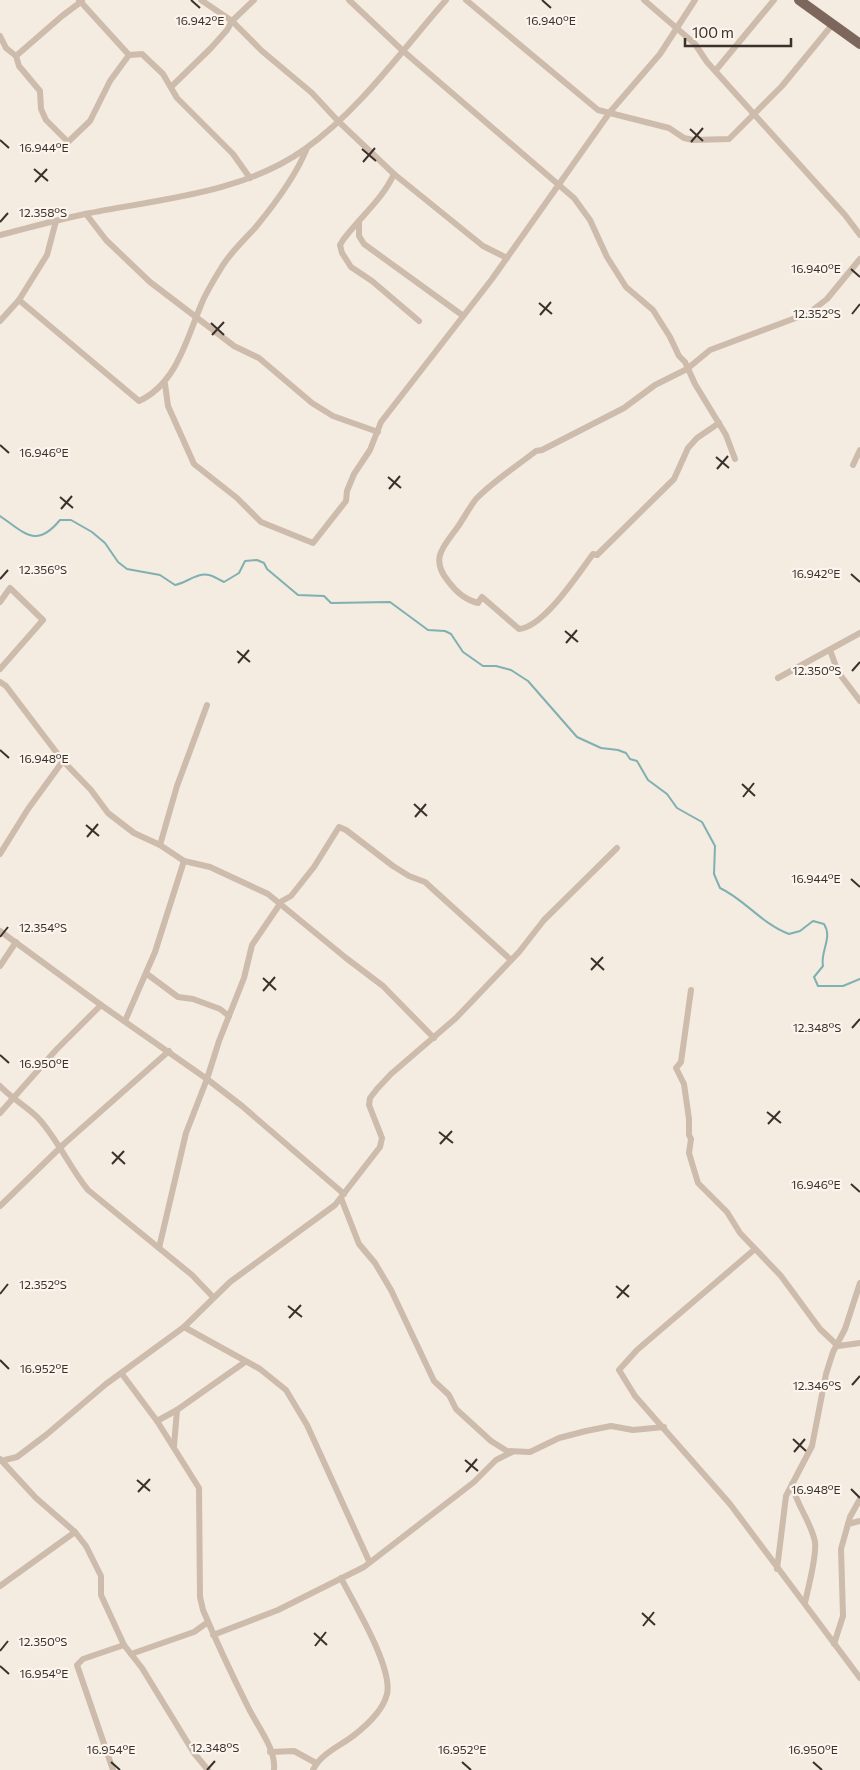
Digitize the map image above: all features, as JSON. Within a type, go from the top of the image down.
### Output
[{"type":"main road","points":[[799,0],[860,44]]},
{"type":"street","points":[[201,0],[232,21],[262,52],[312,93],[338,121],[394,174],[484,246],[507,258]]},
{"type":"street","points":[[170,87],[211,48],[227,30],[232,21],[254,0]]},
{"type":"street","points":[[349,0],[402,50],[574,198],[590,220],[607,257],[626,287],[653,310],[719,423],[735,459]]},
{"type":"street","points":[[0,235],[86,214],[162,202],[250,178],[281,164],[307,148],[338,121],[375,83],[446,0]]},
{"type":"street","points":[[466,0],[598,110],[669,128],[693,140],[729,140],[810,55],[832,25]]},
{"type":"street","points":[[644,0],[695,44],[755,114],[858,224],[860,236]]},
{"type":"street","points":[[164,384],[168,406],[194,464],[237,498],[261,522],[313,544],[346,501],[347,491],[354,474],[378,432],[381,422],[507,258],[610,112],[660,54],[695,0]]},
{"type":"street","points":[[716,70],[774,0]]},
{"type":"street","points":[[16,56],[81,1],[129,55]]},
{"type":"street","points":[[0,36],[6,48],[16,56],[19,66],[40,91],[41,109],[46,120],[68,142],[90,121],[110,81],[129,55],[142,54],[163,74],[177,98],[233,154],[250,178]]},
{"type":"street","points":[[163,74],[180,77]]},
{"type":"street","points":[[19,300],[139,401],[164,384],[181,354],[201,303],[224,264],[274,203],[302,160],[307,148]]},
{"type":"street","points":[[394,174],[389,185],[340,245],[342,253],[351,267],[372,281],[420,321]]},
{"type":"street","points":[[86,214],[106,240],[150,282],[234,346],[259,358],[312,403],[334,416],[378,432]]},
{"type":"street","points":[[0,321],[19,300],[48,255],[56,221]]},
{"type":"street","points":[[359,221],[359,236],[364,244],[462,315]]},
{"type":"street","points":[[719,423],[697,438],[688,448],[674,480],[598,555],[594,554],[545,614],[527,628],[518,629],[482,597],[478,603],[469,601],[443,576],[439,568],[439,557],[444,545],[483,493],[536,451],[542,450],[589,425],[603,420],[655,385],[687,368],[710,350],[808,313],[827,299],[860,259]]},
{"type":"street","points":[[853,465],[860,450]]},
{"type":"street","points":[[0,602],[10,588],[44,620],[0,669]]},
{"type":"street","points":[[778,678],[860,633]]},
{"type":"street","points":[[830,650],[838,672],[860,701]]},
{"type":"street","points":[[0,682],[6,686],[63,761],[108,813],[134,832],[160,845],[184,861],[210,867],[244,881],[281,904],[383,986],[434,1038]]},
{"type":"street","points":[[160,845],[177,786],[207,705]]},
{"type":"street","points":[[0,854],[28,809],[63,761]]},
{"type":"street","points":[[159,1248],[186,1133],[228,1016],[244,978],[252,945],[258,933],[281,904],[291,896],[314,867],[339,827],[346,830],[401,871],[425,882],[511,960]]},
{"type":"street","points":[[0,1460],[17,1457],[46,1435],[106,1384],[184,1327],[213,1297],[334,1205],[380,1147],[382,1138],[369,1104],[370,1098],[391,1074],[434,1038],[511,960],[544,920],[617,848]]},
{"type":"street","points":[[125,1021],[147,974],[184,861]]},
{"type":"street","points":[[0,931],[101,1005],[207,1078],[242,1106],[342,1196],[359,1244],[375,1263],[391,1290],[434,1381],[446,1391],[456,1409],[483,1434],[512,1452]]},
{"type":"street","points":[[0,966],[16,942]]},
{"type":"street","points":[[147,974],[178,997],[193,999],[220,1009],[228,1016]]},
{"type":"street","points":[[691,990],[681,1062],[676,1068],[684,1084],[691,1139],[689,1153],[702,1189],[727,1212],[740,1232],[781,1276],[820,1329],[838,1346]]},
{"type":"street","points":[[0,1113],[101,1005]]},
{"type":"street","points":[[0,1206],[169,1051]]},
{"type":"street","points":[[0,1086],[12,1099],[39,1118],[75,1174],[88,1190],[192,1275],[213,1297]]},
{"type":"street","points":[[755,1249],[637,1350],[619,1370],[627,1386],[720,1492],[860,1678]]},
{"type":"street","points":[[777,1569],[784,1509],[792,1483],[812,1446],[826,1374],[833,1352],[838,1346],[849,1319],[860,1283]]},
{"type":"street","points":[[184,1327],[260,1369],[286,1390],[306,1425],[369,1561]]},
{"type":"street","points":[[838,1346],[860,1343]]},
{"type":"street","points":[[156,1421],[177,1410],[245,1362]]},
{"type":"street","points":[[122,1374],[156,1421],[199,1488],[200,1597],[213,1635],[270,1752],[274,1770]]},
{"type":"street","points":[[175,1450],[174,1421],[177,1410]]},
{"type":"street","points":[[213,1635],[260,1618],[364,1567],[369,1561],[401,1539],[443,1504],[474,1482],[496,1460],[512,1452],[530,1452],[560,1438],[611,1426],[633,1430],[664,1427]]},
{"type":"street","points":[[0,1460],[36,1498],[75,1532],[93,1558],[101,1576],[101,1595],[124,1645],[194,1753],[208,1770]]},
{"type":"street","points":[[792,1483],[796,1502],[812,1532],[815,1544],[805,1603]]},
{"type":"street","points":[[834,1644],[843,1616],[841,1550],[848,1524],[860,1499]]},
{"type":"street","points":[[848,1524],[860,1522]]},
{"type":"street","points":[[0,1586],[75,1532]]},
{"type":"street","points":[[270,1752],[294,1751],[315,1767],[364,1727],[386,1696],[388,1680],[381,1659],[341,1578]]},
{"type":"street","points":[[131,1654],[194,1632],[208,1622]]},
{"type":"street","points":[[113,1770],[77,1666],[83,1659],[124,1645]]},
{"type":"waterway","points":[[0,516],[24,532],[37,536],[52,529],[60,520],[71,520],[92,532],[105,543],[118,562],[127,569],[160,575],[175,585],[205,574],[224,582],[239,573],[245,561],[257,560],[264,563],[267,569],[298,595],[324,596],[331,603],[390,602],[428,630],[445,631],[451,634],[463,652],[483,666],[496,666],[511,670],[528,681],[577,737],[601,748],[626,753],[630,759],[637,761],[648,780],[667,794],[677,808],[702,822],[715,846],[714,874],[720,888],[737,898],[770,924],[789,934],[800,931],[813,921],[824,924],[827,939],[823,955],[823,966],[814,977],[818,986],[843,986],[860,979]]}]
